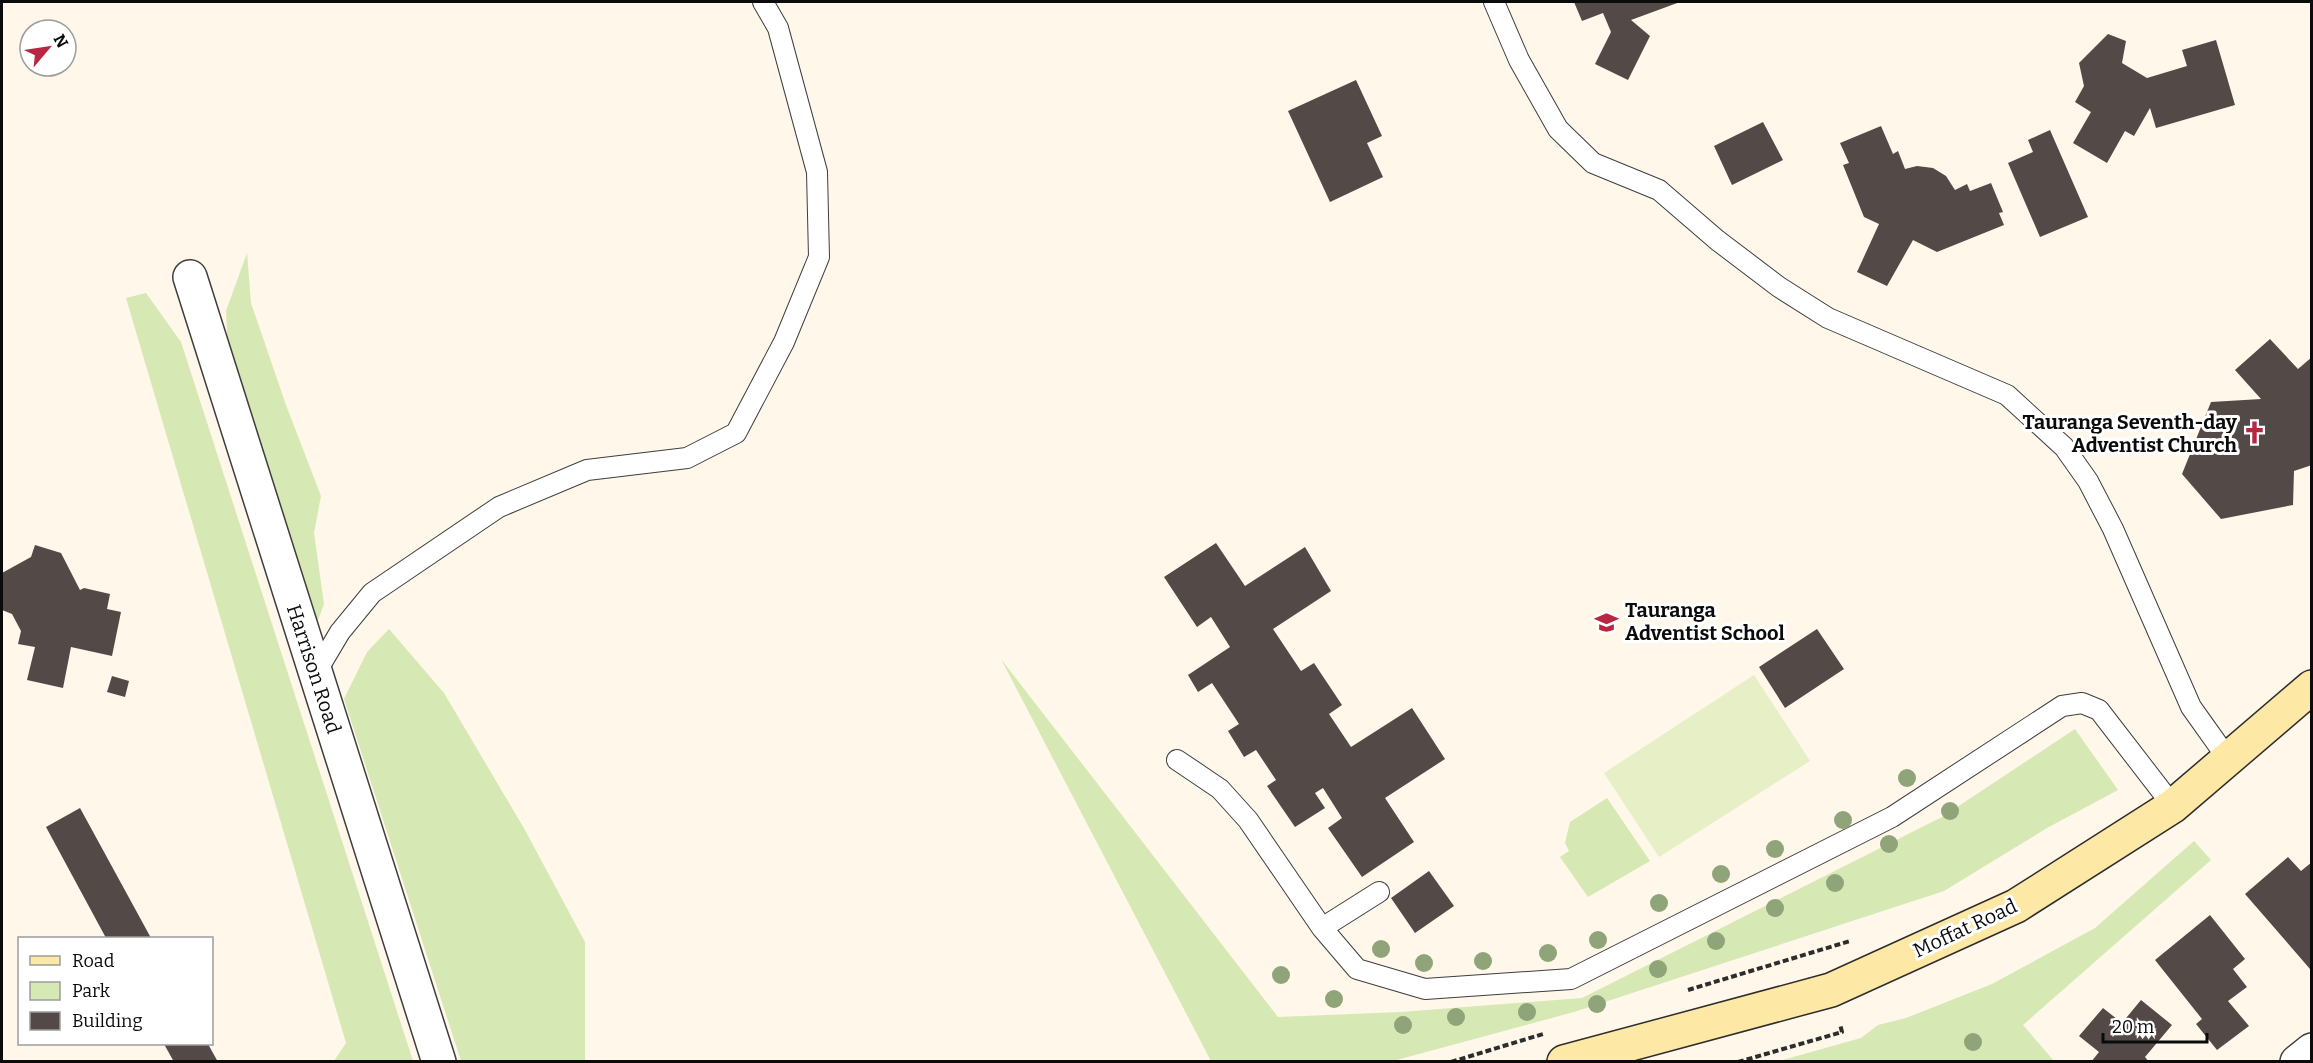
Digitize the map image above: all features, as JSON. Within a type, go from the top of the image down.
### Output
[{"type":"main road","name":"Moffat Road","points":[[1564,1062],[1605,1056],[1831,990],[2016,906],[2173,806],[2312,687]]},
{"type":"street","name":"Harrison Road","points":[[190,277],[439,1062]]},
{"type":"street","points":[[2297,1062],[2312,1050]]},
{"type":"lane","points":[[315,674],[340,632],[372,593],[499,507],[587,470],[687,458],[736,433],[784,342],[819,257],[817,172],[778,28],[763,2]]},
{"type":"lane","points":[[1494,2],[1519,60],[1558,129],[1593,163],[1659,190],[1717,240],[1779,287],[1828,318],[2007,395],[2064,447],[2088,481],[2113,529],[2191,707],[2228,759]]},
{"type":"lane","points":[[1177,760],[1220,789],[1248,820],[1322,928],[1357,969],[1425,989],[1572,979],[1892,818],[2062,706],[2082,703],[2099,710],[2173,806]]},
{"type":"lane","points":[[1322,928],[1379,892]]},
{"type":"path","points":[[1684,991],[1854,940]]},
{"type":"path","points":[[1738,1062],[1842,1032],[1840,1023]]},
{"type":"path","points":[[1451,1062],[1548,1032]]},
{"type":"green space","points":[[247,253],[251,303],[286,405],[321,496],[314,533],[324,604],[317,623],[228,352],[226,311]]},
{"type":"green space","points":[[146,293],[181,342],[413,1061],[334,1061],[346,1043],[126,298]]},
{"type":"green space","points":[[389,629],[444,693],[525,830],[585,942],[585,1061],[461,1061],[344,699],[367,652]]},
{"type":"green space","points":[[1001,659],[1278,1017],[1401,1012],[1582,998],[1942,817],[2075,729],[2118,790],[2047,828],[1944,891],[1574,1012],[1393,1061],[1211,1061]]},
{"type":"green space","points":[[1754,675],[1810,761],[1659,857],[1604,773]]},
{"type":"green space","points":[[1607,798],[1650,861],[1588,897],[1560,857],[1569,851],[1565,843],[1570,822]]},
{"type":"green space","points":[[2194,841],[2211,860],[2023,1025],[2054,1061],[1779,1061],[1861,1038],[1878,1025],[1906,1018],[1992,984],[2095,928]]},
{"type":"building","points":[[1574,2],[1680,2],[1631,20],[1650,36],[1628,80],[1595,64],[1611,32],[1603,13],[1582,21]]},
{"type":"building","points":[[2108,34],[2126,41],[2122,63],[2147,78],[2187,66],[2182,50],[2216,40],[2235,105],[2156,128],[2150,108],[2134,136],[2125,131],[2107,163],[2073,143],[2091,112],[2075,102],[2084,86],[2079,63]]},
{"type":"building","points":[[1356,80],[1382,136],[1367,143],[1383,177],[1330,202],[1288,111]]},
{"type":"building","points":[[1763,122],[1783,160],[1732,185],[1714,146]]},
{"type":"building","points":[[1881,126],[1893,154],[1898,151],[1905,169],[1917,166],[1933,168],[1946,176],[1955,190],[1967,184],[1970,191],[1991,183],[2003,212],[1999,213],[2004,225],[1937,252],[1913,240],[1887,286],[1857,272],[1879,224],[1864,217],[1843,165],[1849,163],[1840,143]]},
{"type":"building","points":[[2050,130],[2088,217],[2040,237],[2008,163],[2033,152],[2028,140]]},
{"type":"building","name":"Tauranga Seventh-day Adventist Church","points":[[2270,339],[2298,369],[2312,357],[2312,465],[2294,471],[2293,505],[2221,519],[2182,474],[2211,402],[2261,399],[2235,370]]},
{"type":"building","points":[[1216,543],[1245,586],[1305,547],[1331,591],[1273,629],[1301,671],[1314,663],[1342,705],[1329,714],[1351,747],[1412,708],[1445,759],[1385,798],[1414,842],[1362,877],[1328,828],[1342,818],[1323,788],[1315,793],[1325,808],[1295,827],[1267,786],[1276,780],[1256,750],[1244,757],[1228,731],[1239,724],[1212,683],[1198,692],[1188,675],[1230,647],[1211,617],[1197,627],[1164,577]]},
{"type":"building","points":[[35,545],[61,553],[80,590],[84,588],[110,594],[107,609],[121,612],[112,656],[71,647],[63,688],[27,680],[35,647],[18,644],[21,631],[12,614],[2,610],[2,573],[31,557]]},
{"type":"building","points":[[1817,629],[1844,669],[1785,708],[1759,667]]},
{"type":"building","points":[[112,676],[129,681],[125,697],[107,692]]},
{"type":"building","points":[[80,808],[150,937],[105,937],[46,827]]},
{"type":"building","points":[[2288,857],[2301,871],[2312,862],[2310,969],[2245,894]]},
{"type":"building","points":[[1429,871],[1454,906],[1415,933],[1391,898]]},
{"type":"building","points":[[2210,915],[2245,959],[2233,969],[2247,987],[2228,1001],[2249,1026],[2217,1050],[2196,1024],[2202,1019],[2155,960]]},
{"type":"building","points":[[2141,1000],[2172,1025],[2145,1057],[2149,1062],[2091,1062],[2099,1052],[2079,1036],[2103,1008],[2122,1023]]},
{"type":"building","points":[[165,1045],[209,1045],[218,1062],[174,1062]]},
{"type":"place","name":"Tauranga Seventh-day Adventist Church","points":[[2255,433]]},
{"type":"place","name":"Tauranga Adventist School","points":[[1607,622]]}]
